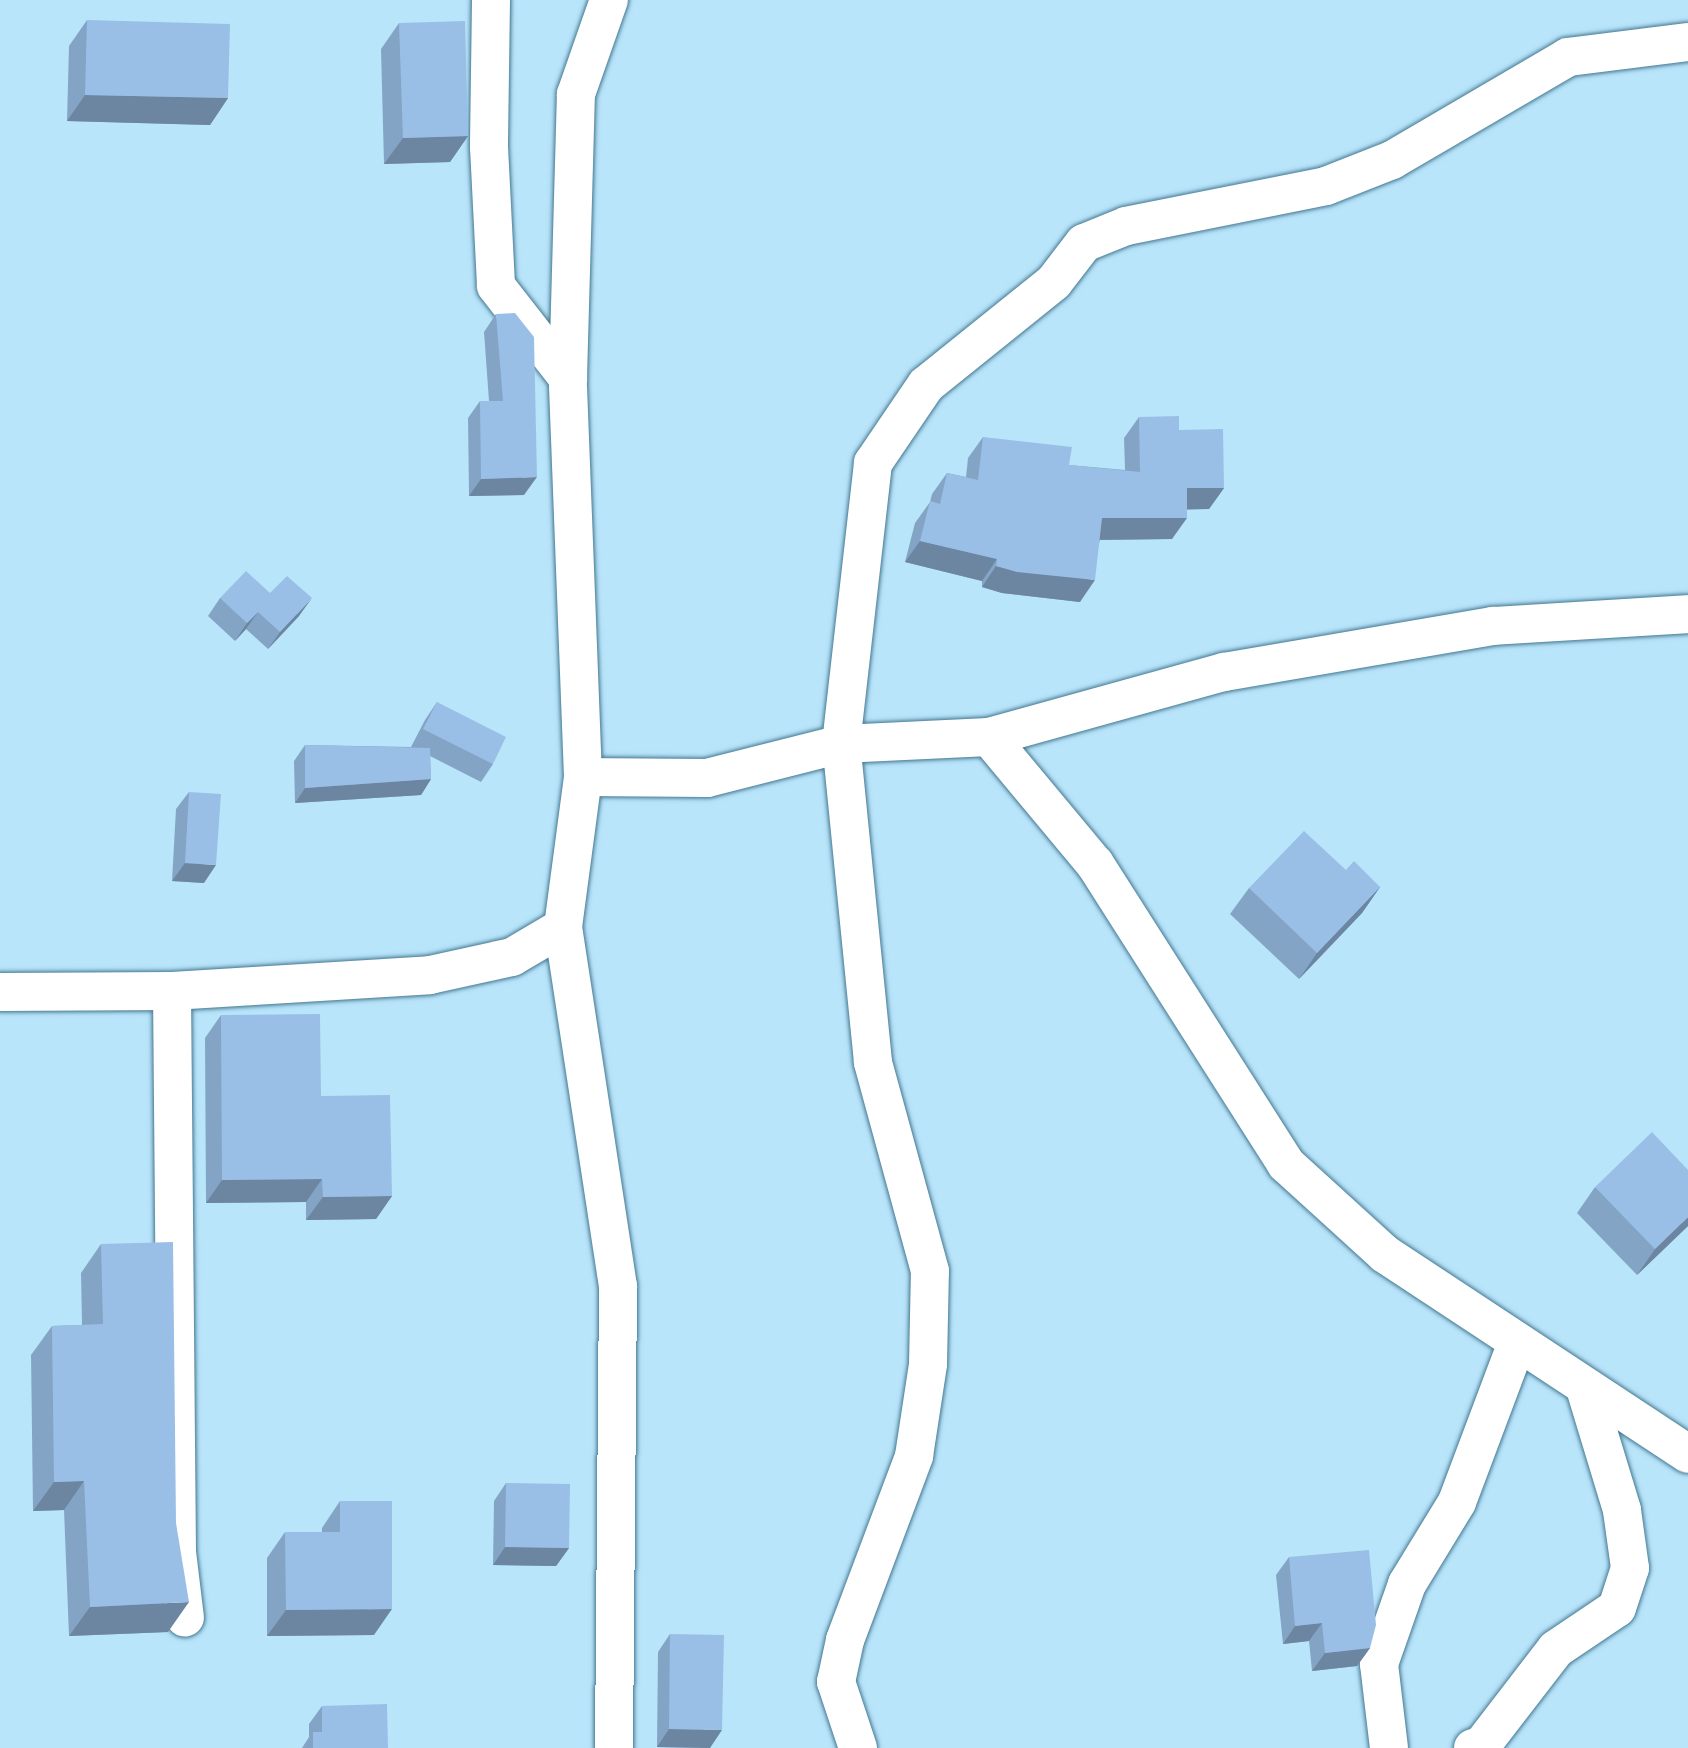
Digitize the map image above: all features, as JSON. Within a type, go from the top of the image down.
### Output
[{"type":"street","points":[[491,0],[489,147],[496,286],[568,378]]},
{"type":"street","points":[[609,0],[576,94],[568,378],[583,777],[563,928],[618,1286],[614,1748]]},
{"type":"street","points":[[858,1748],[836,1682],[845,1640],[914,1456],[928,1364],[930,1271],[873,1062],[841,744],[873,463],[926,385],[1054,282],[1084,243],[1126,226],[1325,186],[1392,160],[1568,57],[1688,42]]},
{"type":"street","points":[[583,777],[707,778],[841,744],[989,737],[1224,672],[1493,626],[1688,614]]},
{"type":"street","points":[[989,737],[1095,864],[1286,1164],[1385,1254],[1688,1454]]},
{"type":"street","points":[[0,992],[172,991],[430,975],[512,957],[563,928]]},
{"type":"street","points":[[172,991],[177,1552],[185,1618]]},
{"type":"street","points":[[1389,1748],[1379,1664],[1407,1584],[1457,1502],[1517,1342]]},
{"type":"street","points":[[1472,1748],[1482,1745],[1556,1649],[1617,1608],[1630,1568],[1622,1510],[1585,1388]]},
{"type":"building","points":[[87,20],[230,24],[228,98],[85,95]]},
{"type":"building","points":[[465,21],[468,136],[403,138],[399,23]]},
{"type":"building","points":[[515,313],[534,337],[537,477],[481,479],[480,401],[503,401],[496,314]]},
{"type":"building","points":[[1179,416],[1179,430],[1223,429],[1224,488],[1187,488],[1187,518],[1102,518],[1095,580],[1017,572],[996,566],[997,559],[920,541],[930,501],[940,504],[947,473],[978,480],[983,437],[1072,447],[1069,465],[1140,472],[1139,417]]},
{"type":"building","points":[[246,571],[270,593],[287,576],[312,598],[280,632],[258,612],[247,623],[220,598]]},
{"type":"building","points":[[437,702],[506,737],[493,764],[423,729]]},
{"type":"building","points":[[305,745],[430,748],[431,779],[305,788]]},
{"type":"building","points":[[189,792],[221,794],[216,865],[185,863]]},
{"type":"building","points":[[1304,831],[1346,870],[1354,861],[1380,887],[1317,953],[1249,888]]},
{"type":"building","points":[[320,1014],[321,1096],[390,1095],[392,1196],[323,1197],[322,1179],[222,1180],[221,1015]]},
{"type":"building","points":[[1652,1132],[1688,1170],[1688,1217],[1655,1249],[1595,1187]]},
{"type":"building","points":[[173,1242],[176,1523],[189,1602],[90,1607],[84,1481],[54,1482],[52,1326],[103,1324],[101,1244]]},
{"type":"building","points":[[506,1483],[570,1484],[569,1548],[505,1547]]},
{"type":"building","points":[[340,1501],[392,1501],[392,1609],[286,1610],[285,1532],[340,1532]]},
{"type":"building","points":[[1369,1550],[1376,1625],[1370,1648],[1325,1653],[1322,1623],[1295,1626],[1289,1557]]},
{"type":"building","points":[[670,1634],[724,1635],[722,1730],[669,1729]]},
{"type":"building","points":[[387,1704],[388,1748],[313,1748],[313,1732],[322,1732],[322,1706]]}]
